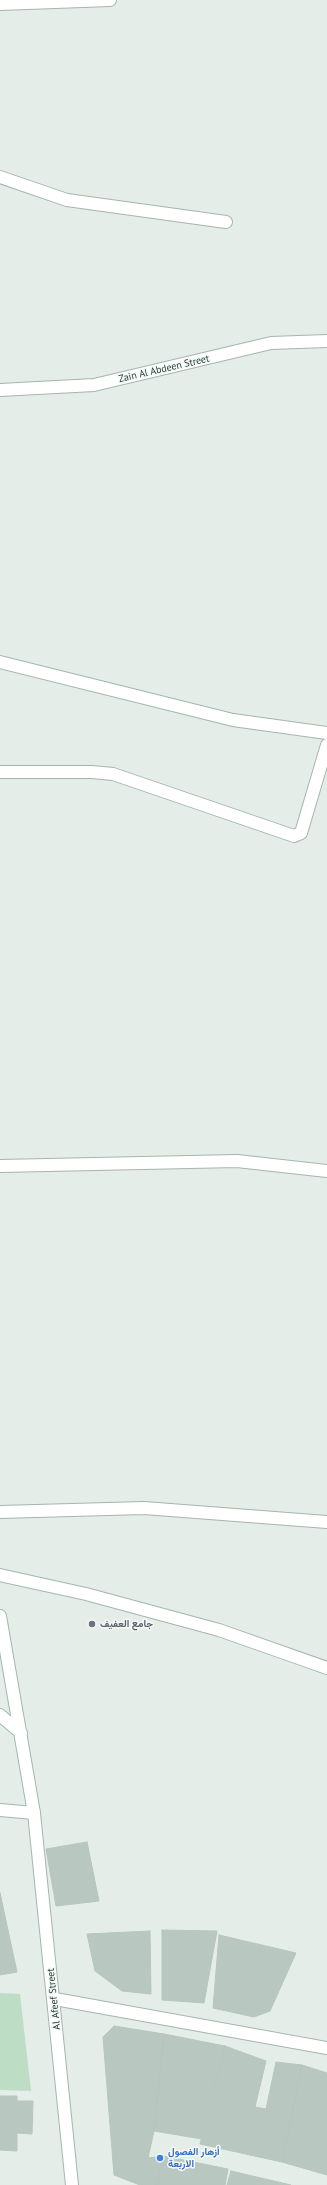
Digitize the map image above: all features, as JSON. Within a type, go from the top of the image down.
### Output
[{"type":"street","points":[[0,4],[110,0]]},
{"type":"street","points":[[0,178],[67,200],[226,222]]},
{"type":"street","name":"Zain Al Abdeen Street","points":[[0,390],[94,385],[272,343],[327,341]]},
{"type":"street","points":[[0,662],[233,720],[327,732]]},
{"type":"street","points":[[0,772],[92,772],[113,774],[294,836],[301,832],[327,745]]},
{"type":"street","points":[[0,1166],[238,1161],[327,1171]]},
{"type":"street","points":[[0,1512],[144,1508],[327,1522]]},
{"type":"street","points":[[0,1575],[86,1594],[219,1630],[327,1668]]},
{"type":"street","name":"Al Afeef Street","points":[[0,1616],[34,1813],[72,2185]]},
{"type":"street","points":[[0,1715],[21,1733]]},
{"type":"street","points":[[0,1810],[34,1813]]},
{"type":"street","points":[[54,1999],[327,2048]]},
{"type":"green space","points":[[0,1993],[20,1994],[31,2091],[0,2090]]},
{"type":"building","points":[[87,1842],[99,1901],[56,1906],[46,1849]]},
{"type":"building","points":[[0,1893],[17,1972],[0,1975]]},
{"type":"building","points":[[162,1930],[217,1931],[204,2003],[162,2000]]},
{"type":"building","points":[[150,1931],[151,1994],[122,1991],[95,1971],[87,1934]]},
{"type":"building","points":[[219,1935],[296,1953],[270,2011],[254,2017],[213,2008]]},
{"type":"building","points":[[114,2026],[164,2034],[154,2131],[148,2158],[163,2156],[157,2185],[140,2185],[114,2175],[103,2037]]},
{"type":"building","points":[[164,2034],[225,2046],[202,2139],[154,2131]]},
{"type":"building","points":[[225,2046],[266,2061],[255,2107],[266,2109],[276,2062],[302,2065],[282,2162],[200,2144]]},
{"type":"building","points":[[302,2065],[327,2073],[327,2175],[282,2162]]},
{"type":"building","points":[[0,2096],[17,2096],[17,2101],[33,2101],[32,2134],[17,2133],[17,2151],[0,2150]]},
{"type":"building","points":[[163,2156],[228,2169],[225,2185],[157,2185]]},
{"type":"building","points":[[231,2171],[291,2185],[227,2185]]},
{"type":"place","name":"جامع العفيف","points":[[92,1624]]},
{"type":"place","name":"أزهار الفصول الاربعة","points":[[160,2158]]}]
